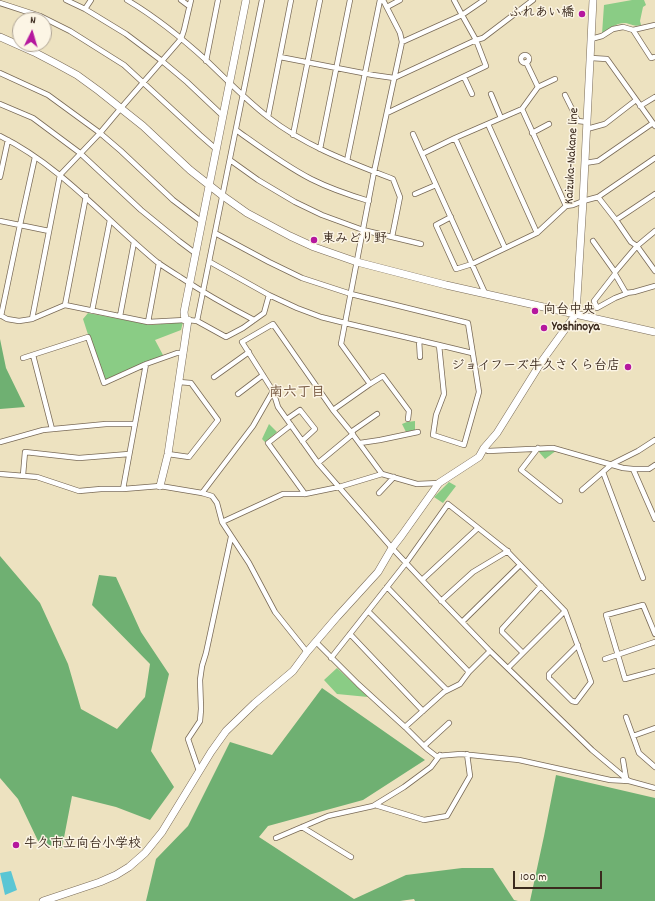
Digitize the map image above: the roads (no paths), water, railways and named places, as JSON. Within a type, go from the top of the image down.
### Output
[{"type":"street","points":[[66,0],[85,9],[126,34],[187,82],[222,116]]},
{"type":"street","points":[[85,9],[91,0]]},
{"type":"street","points":[[127,0],[142,8],[181,39],[243,96],[268,117],[293,134],[320,149],[393,179],[400,197],[392,237]]},
{"type":"street","points":[[181,0],[189,6]]},
{"type":"street","points":[[32,319],[60,175],[100,133],[181,39],[190,0]]},
{"type":"street","points":[[206,61],[218,0]]},
{"type":"street","points":[[160,486],[168,454],[184,353],[187,320],[184,312],[189,283],[246,0]]},
{"type":"street","points":[[197,321],[262,0]]},
{"type":"street","points":[[268,117],[291,0]]},
{"type":"street","points":[[293,134],[320,0]]},
{"type":"street","points":[[320,149],[350,0]]},
{"type":"street","points":[[370,384],[341,344],[374,172],[402,42],[400,33],[382,0]]},
{"type":"street","points":[[348,161],[365,74],[382,0]]},
{"type":"street","points":[[387,7],[400,0]]},
{"type":"street","points":[[387,113],[486,66],[476,40],[454,0]]},
{"type":"street","points":[[402,42],[462,15],[484,0]]},
{"type":"street","points":[[280,57],[365,74],[394,78],[483,38],[525,2],[533,0]]},
{"type":"street","name":"Kaizuka-Nakane line","points":[[576,314],[593,0]]},
{"type":"street","points":[[0,3],[40,16],[70,30],[124,65],[216,149]]},
{"type":"street","points":[[591,39],[602,36],[613,29],[623,27],[633,30],[655,25]]},
{"type":"street","points":[[633,30],[651,58],[655,57]]},
{"type":"street","points":[[0,37],[34,52],[77,75],[143,126],[190,170],[223,196],[247,212],[290,236],[314,247],[357,262],[655,332]]},
{"type":"street","points":[[585,163],[598,161],[654,125],[607,59],[590,58]]},
{"type":"street","points":[[526,62],[538,87]]},
{"type":"street","points":[[0,72],[48,94],[100,133],[173,200],[202,222]]},
{"type":"street","points":[[464,77],[472,94]]},
{"type":"street","points":[[422,154],[522,109],[538,87],[555,79]]},
{"type":"street","points":[[491,94],[501,118]]},
{"type":"street","points":[[565,95],[578,121],[587,126],[605,124],[636,100]]},
{"type":"street","points":[[640,106],[655,97]]},
{"type":"street","points":[[0,104],[33,118],[80,153],[147,214],[195,253]]},
{"type":"street","points":[[522,109],[566,206]]},
{"type":"street","points":[[488,124],[537,233]]},
{"type":"street","points":[[532,133],[549,124]]},
{"type":"street","points":[[236,130],[267,153],[311,179],[369,202]]},
{"type":"street","points":[[413,134],[485,293]]},
{"type":"street","points":[[0,136],[35,157],[60,175],[86,196],[110,220],[159,263],[203,292],[254,320]]},
{"type":"street","points":[[455,138],[505,248]]},
{"type":"street","points":[[0,177],[8,140]]},
{"type":"street","points":[[35,157],[1,316],[7,319],[19,321],[32,319],[65,306],[148,322],[178,319],[197,321],[226,337],[264,314],[269,295]]},
{"type":"street","points":[[451,218],[436,224],[456,269],[472,264],[537,233],[566,206],[574,205],[598,197],[655,158]]},
{"type":"street","points":[[230,160],[258,180],[295,202],[322,215],[363,230],[421,244]]},
{"type":"street","points":[[415,194],[436,186]]},
{"type":"street","points":[[616,220],[655,194]]},
{"type":"street","points":[[65,306],[86,196]]},
{"type":"street","points":[[598,197],[631,242],[637,246],[655,271]]},
{"type":"street","points":[[92,311],[110,220]]},
{"type":"street","points":[[0,221],[49,231]]},
{"type":"street","points":[[655,231],[637,246],[594,301],[597,308],[628,293],[655,286]]},
{"type":"street","points":[[215,233],[302,278],[351,294],[468,323],[479,392],[464,444],[434,435],[436,416],[444,394],[439,345]]},
{"type":"street","points":[[593,241],[615,273],[625,292],[628,293]]},
{"type":"street","points":[[120,316],[134,242]]},
{"type":"street","points":[[210,262],[269,295],[297,308],[344,323],[472,353]]},
{"type":"street","points":[[148,322],[159,263]]},
{"type":"street","points":[[43,901],[116,876],[145,853],[162,832],[211,752],[226,731],[255,703],[292,671],[337,617],[378,572],[392,548],[439,483],[479,457],[484,448],[497,433],[542,362],[576,314]]},
{"type":"street","points":[[382,474],[360,443],[333,410],[273,324],[242,342],[273,392],[278,407],[290,425],[318,463],[392,548],[490,651],[592,750],[627,780]]},
{"type":"street","points":[[23,358],[88,337],[104,383],[146,364],[177,353],[184,353]]},
{"type":"street","points":[[419,340],[420,357]]},
{"type":"street","points":[[214,377],[249,352]]},
{"type":"street","points":[[33,355],[52,429]]},
{"type":"street","points":[[122,489],[146,364]]},
{"type":"street","points":[[238,394],[263,375]]},
{"type":"street","points":[[333,410],[383,376],[409,411],[408,419]]},
{"type":"street","points":[[168,454],[188,457],[218,420],[191,383],[179,382]]},
{"type":"street","points":[[202,493],[253,426],[273,392]]},
{"type":"street","points":[[287,419],[300,410],[315,429],[302,441]]},
{"type":"street","points":[[318,463],[352,433],[378,414]]},
{"type":"street","points":[[0,442],[43,430],[106,424],[135,424]]},
{"type":"street","points":[[290,425],[268,443],[305,494]]},
{"type":"street","points":[[360,443],[418,432]]},
{"type":"street","points":[[582,490],[612,464],[638,451],[655,440]]},
{"type":"street","points":[[484,448],[488,451],[553,448],[633,469],[649,469],[655,465]]},
{"type":"street","points":[[538,448],[521,470],[560,501]]},
{"type":"street","points":[[23,475],[25,452],[79,458],[129,454]]},
{"type":"street","points":[[633,469],[655,519]]},
{"type":"street","points":[[603,472],[643,578]]},
{"type":"street","points":[[0,474],[37,477],[79,491],[160,486],[212,496],[217,503],[222,522],[249,563],[275,612],[307,652]]},
{"type":"street","points":[[222,522],[283,494],[305,494],[339,487],[382,474],[417,484],[439,483]]},
{"type":"street","points":[[379,493],[394,477]]},
{"type":"street","points":[[331,658],[406,563],[448,504],[508,551],[565,611],[578,645],[591,682],[576,702],[572,701],[549,678],[549,674],[578,645]]},
{"type":"street","points":[[422,580],[478,528]]},
{"type":"street","points":[[199,771],[188,739],[200,721],[200,680],[202,666],[232,537]]},
{"type":"street","points":[[441,601],[472,572],[508,551]]},
{"type":"street","points":[[462,622],[520,565]]},
{"type":"street","points":[[523,653],[502,632],[502,629],[541,586]]},
{"type":"street","points":[[387,587],[469,672]]},
{"type":"street","points":[[655,634],[643,605],[606,615],[625,679],[655,671]]},
{"type":"street","points":[[368,611],[447,690]]},
{"type":"street","points":[[508,668],[565,611]]},
{"type":"street","points":[[350,634],[422,711]]},
{"type":"street","points":[[316,642],[358,684],[436,756],[467,754],[519,760],[610,780],[627,780],[655,788]]},
{"type":"street","points":[[606,659],[655,642]]},
{"type":"street","points":[[405,727],[444,692],[460,684],[469,672],[490,651]]},
{"type":"street","points":[[626,717],[639,753],[655,767]]},
{"type":"street","points":[[424,746],[449,723]]},
{"type":"street","points":[[633,736],[655,728]]},
{"type":"street","points":[[375,805],[424,820],[447,816],[470,776],[467,754]]},
{"type":"street","points":[[276,838],[328,816],[375,805],[404,787],[431,767],[440,755]]},
{"type":"street","points":[[623,760],[627,780]]},
{"type":"street","points":[[302,827],[351,857]]},
{"type":"water","points":[[11,871],[17,890],[5,895],[0,873]]},
{"type":"place","name":"ふれあい橋","points":[[582,14]]},
{"type":"place","name":"東みどり野","points":[[314,240]]},
{"type":"place","name":"向台中央","points":[[535,311]]},
{"type":"place","name":"Yoshinoya","points":[[544,328]]},
{"type":"place","name":"ジョイフーズ牛久さくら台店","points":[[628,367]]},
{"type":"place","name":"牛久市立向台小学校","points":[[16,845]]},
{"type":"district","name":"南六丁目","points":[[297,394]]}]
